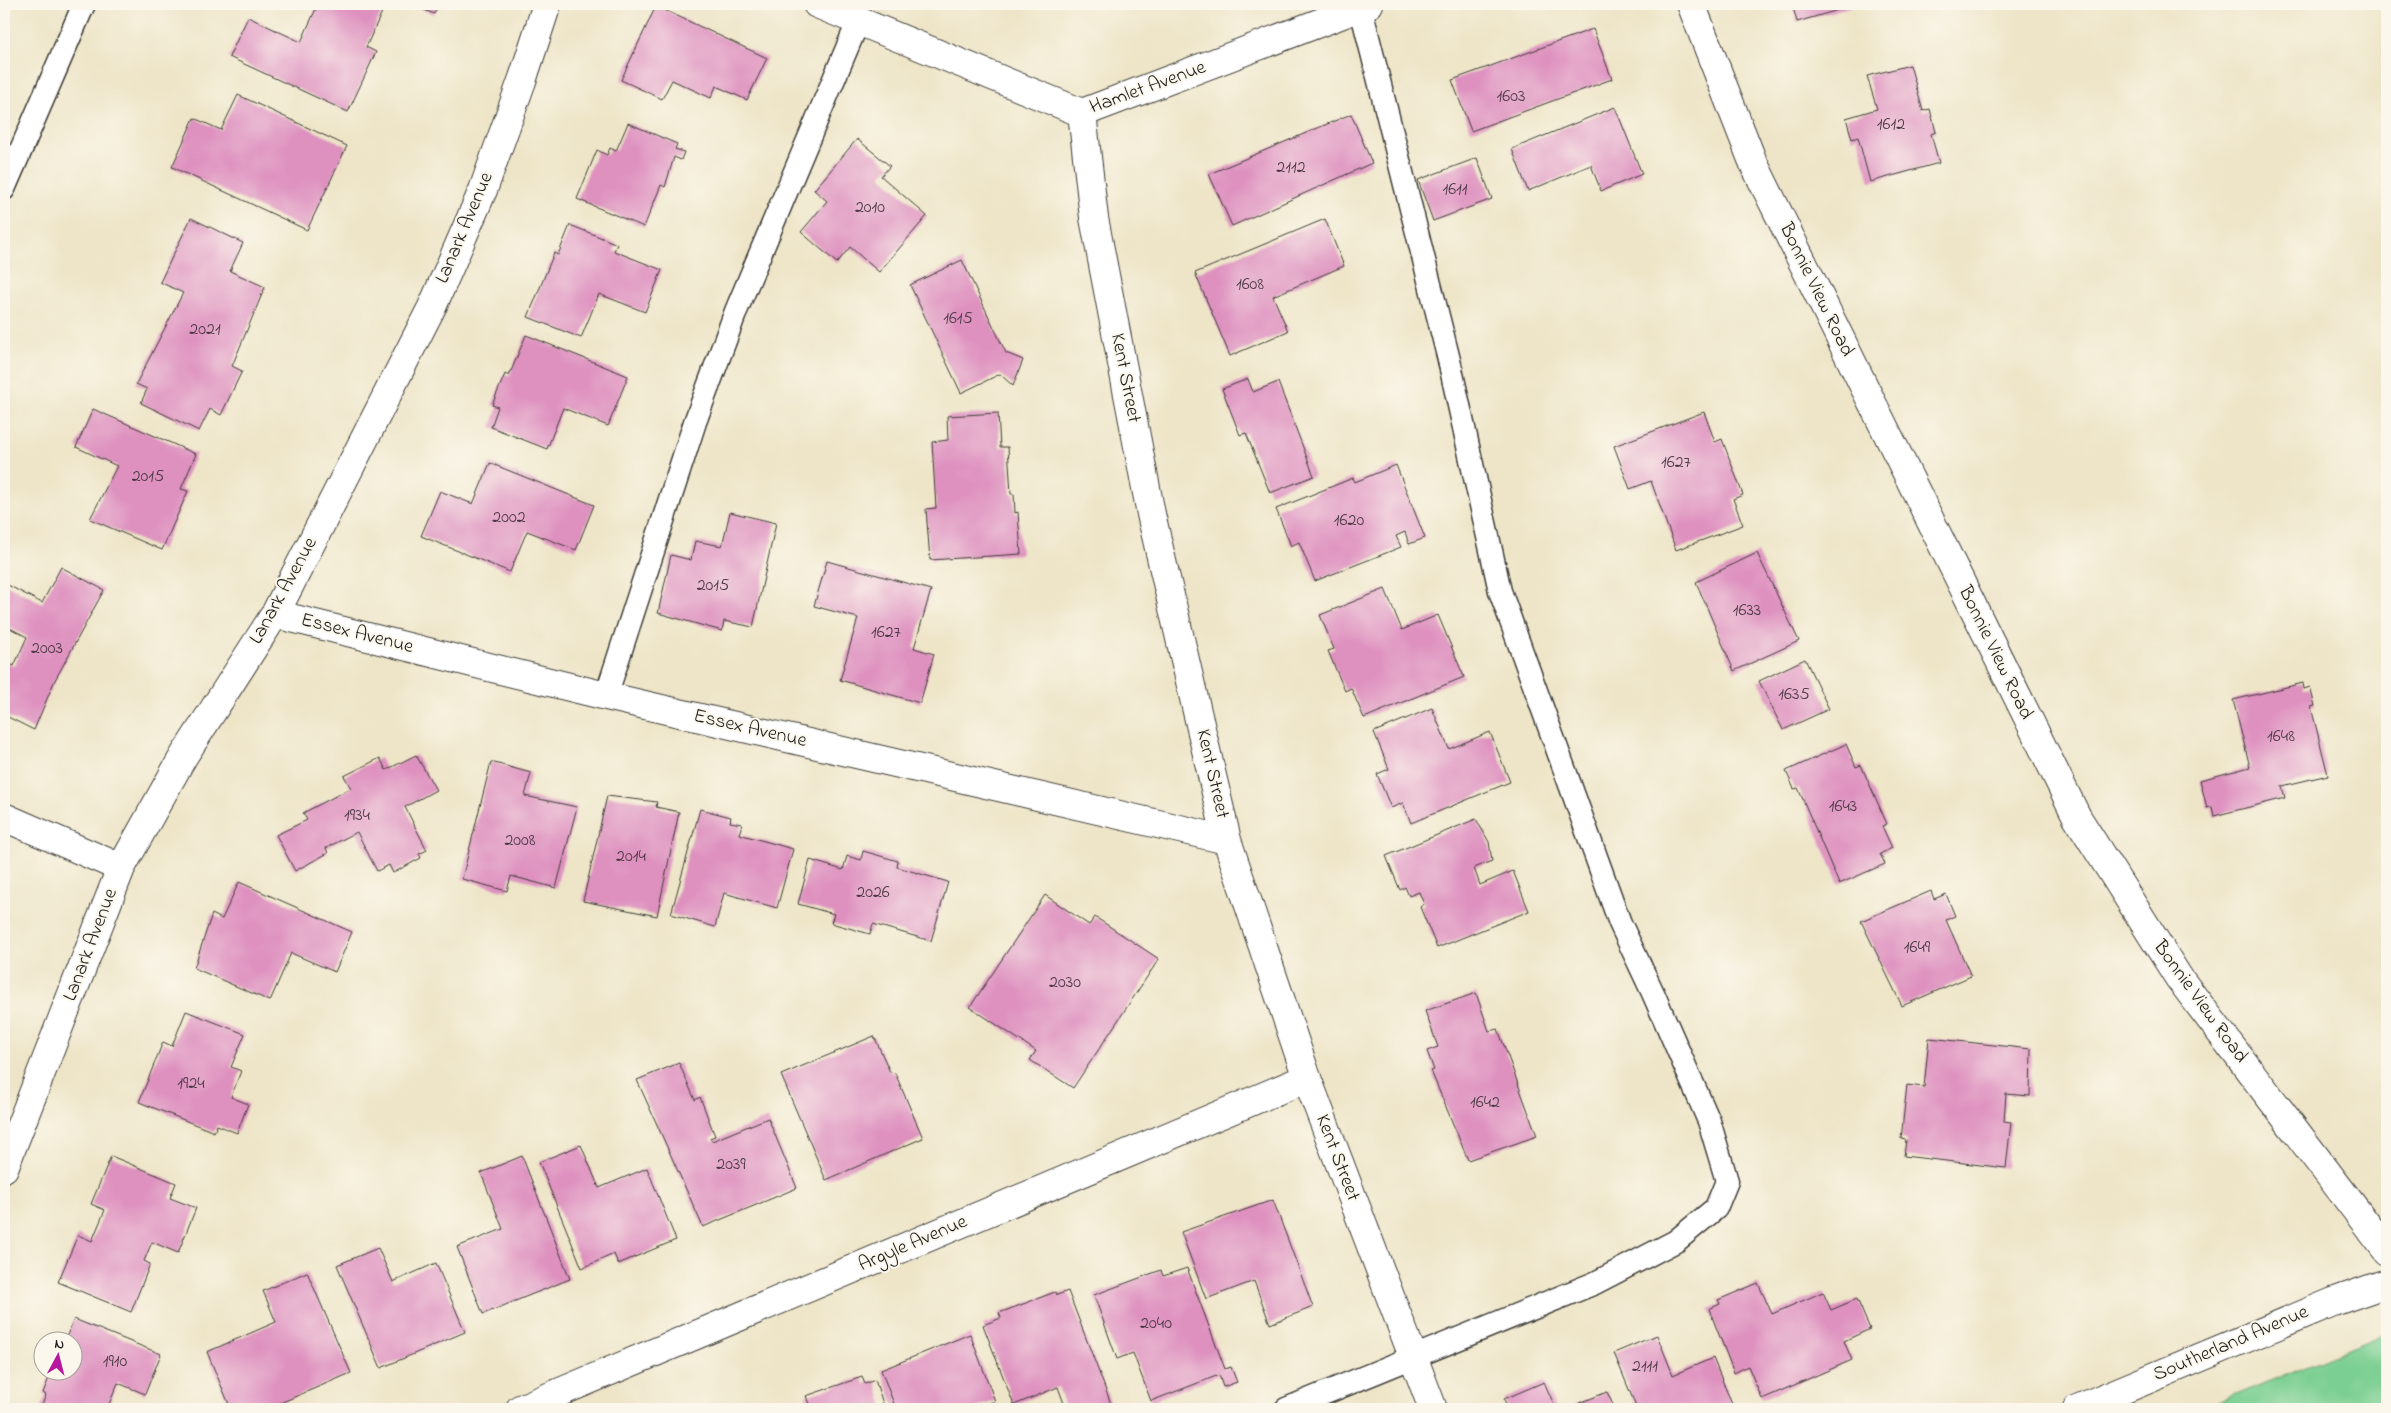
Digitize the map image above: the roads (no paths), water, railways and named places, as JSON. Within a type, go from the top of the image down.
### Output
[{"type":"street","name":"Lanark Avenue","points":[[4,1168],[121,868],[183,758],[275,614],[432,305],[482,190],[523,78],[547,4]]},
{"type":"street","name":"Hamlet Avenue","points":[[817,4],[1082,113],[1365,6]]},
{"type":"street","name":"Bonnie View Road","points":[[1691,4],[1752,162],[2077,817],[2178,978],[2387,1251]]},
{"type":"street","name":"Kent Street","points":[[1082,113],[1094,218],[1151,514],[1227,840],[1306,1078],[1411,1357],[1433,1409]]},
{"type":"street","name":"Essex Avenue","points":[[275,614],[606,696],[1227,840]]},
{"type":"street","points":[[4,816],[121,868]]},
{"type":"street","name":"Argyle Avenue","points":[[520,1409],[1306,1078]]},
{"type":"street","name":"Southerland Avenue","points":[[2077,1409],[2332,1302],[2387,1284]]},
{"type":"lane","points":[[4,189],[84,4]]},
{"type":"lane","points":[[1286,1409],[1594,1283],[1676,1241],[1716,1208],[1727,1181],[1709,1121],[1653,992],[1620,923],[1500,591],[1449,360],[1365,6]]},
{"type":"lane","points":[[606,696],[696,422],[733,320],[858,22]]}]
